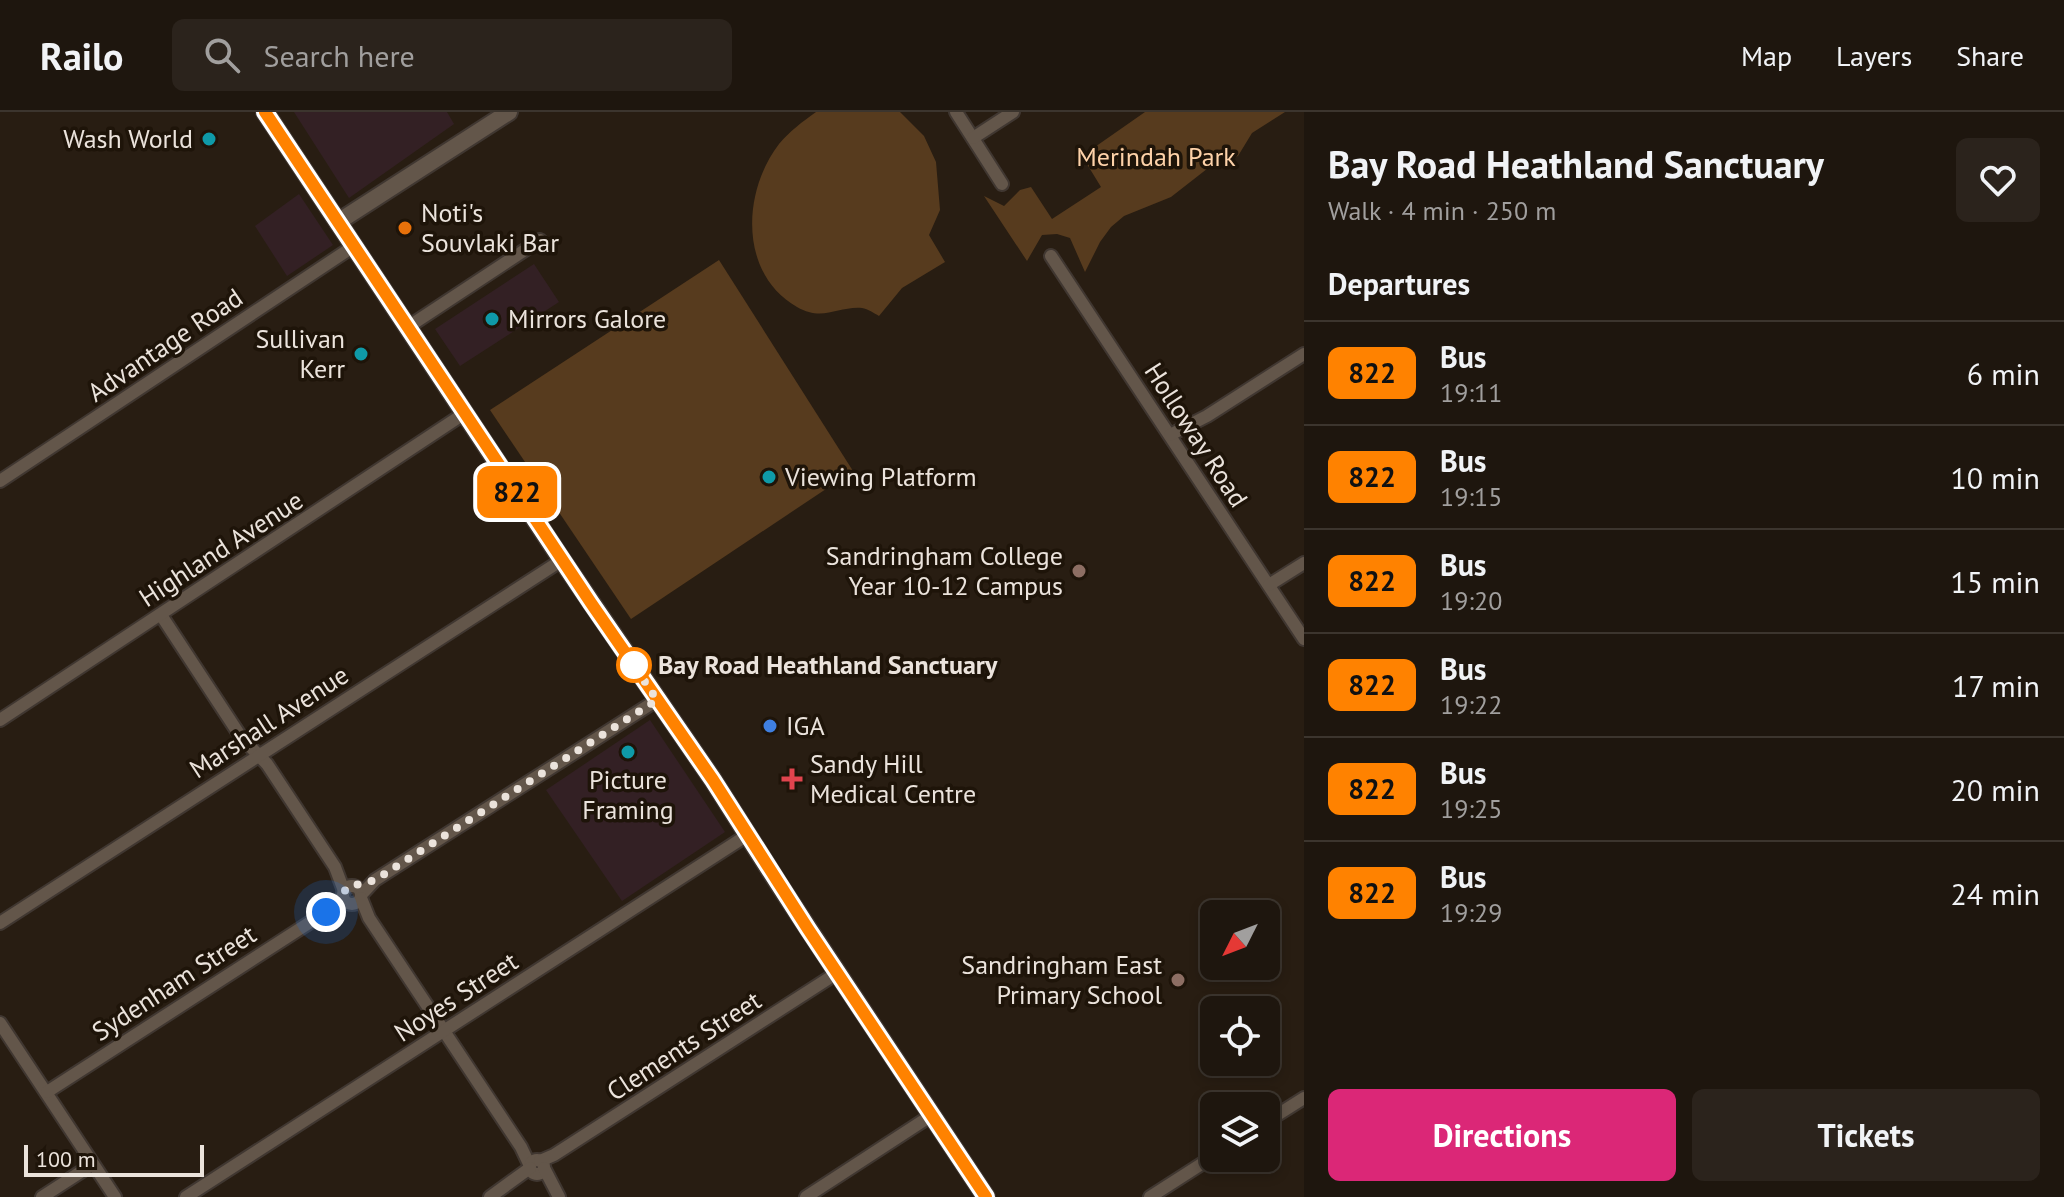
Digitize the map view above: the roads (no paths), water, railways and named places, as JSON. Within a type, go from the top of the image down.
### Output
[{"type":"main road","points":[[265,112],[562,560],[749,834],[986,1197]]},
{"type":"main road","points":[[338,222],[509,112]]},
{"type":"street","points":[[956,112],[1002,184]]},
{"type":"street","points":[[973,138],[1013,112]]},
{"type":"street","points":[[408,327],[540,240]]},
{"type":"street","name":"Advantage Road","points":[[0,481],[354,246]]},
{"type":"street","name":"Holloway Road","points":[[1051,256],[1304,639]]},
{"type":"street","points":[[1172,439],[1304,354]]},
{"type":"street","name":"Highland Avenue","points":[[0,720],[465,413]]},
{"type":"street","name":"Marshall Avenue","points":[[0,923],[562,560]]},
{"type":"street","points":[[1269,585],[1304,563]]},
{"type":"street","points":[[161,615],[241,737],[267,764],[521,1147],[559,1197]]},
{"type":"street","name":"Sydenham Street","points":[[47,1092],[657,700]]},
{"type":"street","name":"Noyes Street","points":[[186,1197],[749,834]]},
{"type":"street","name":"Clements Street","points":[[490,1197],[837,973]]},
{"type":"street","points":[[0,1023],[115,1197]]},
{"type":"street","points":[[1280,1113],[1304,1098]]},
{"type":"street","points":[[806,1197],[932,1115]]},
{"type":"street","points":[[42,1197],[93,1164]]},
{"type":"street","points":[[1150,1197],[1200,1165]]},
{"type":"place","name":"Wash World","points":[[209,139]]},
{"type":"place","name":"Noti's Souvlaki Bar","points":[[405,228]]},
{"type":"place","name":"Mirrors Galore","points":[[492,319]]},
{"type":"place","name":"Sullivan Kerr","points":[[361,354]]},
{"type":"place","name":"Viewing Platform","points":[[769,477]]},
{"type":"place","name":"Sandringham College Year 10-12 Campus","points":[[1079,571]]},
{"type":"place","name":"Bay Road Heathland Sanctuary","points":[[634,665]]},
{"type":"place","name":"IGA","points":[[770,726]]},
{"type":"place","name":"Picture Framing","points":[[628,752]]},
{"type":"place","name":"Sandy Hill Medical Centre","points":[[792,779]]},
{"type":"place","name":"Sandringham East Primary School","points":[[1178,980]]},
{"type":"park label","name":"Merindah Park","points":[[1156,157]]}]
